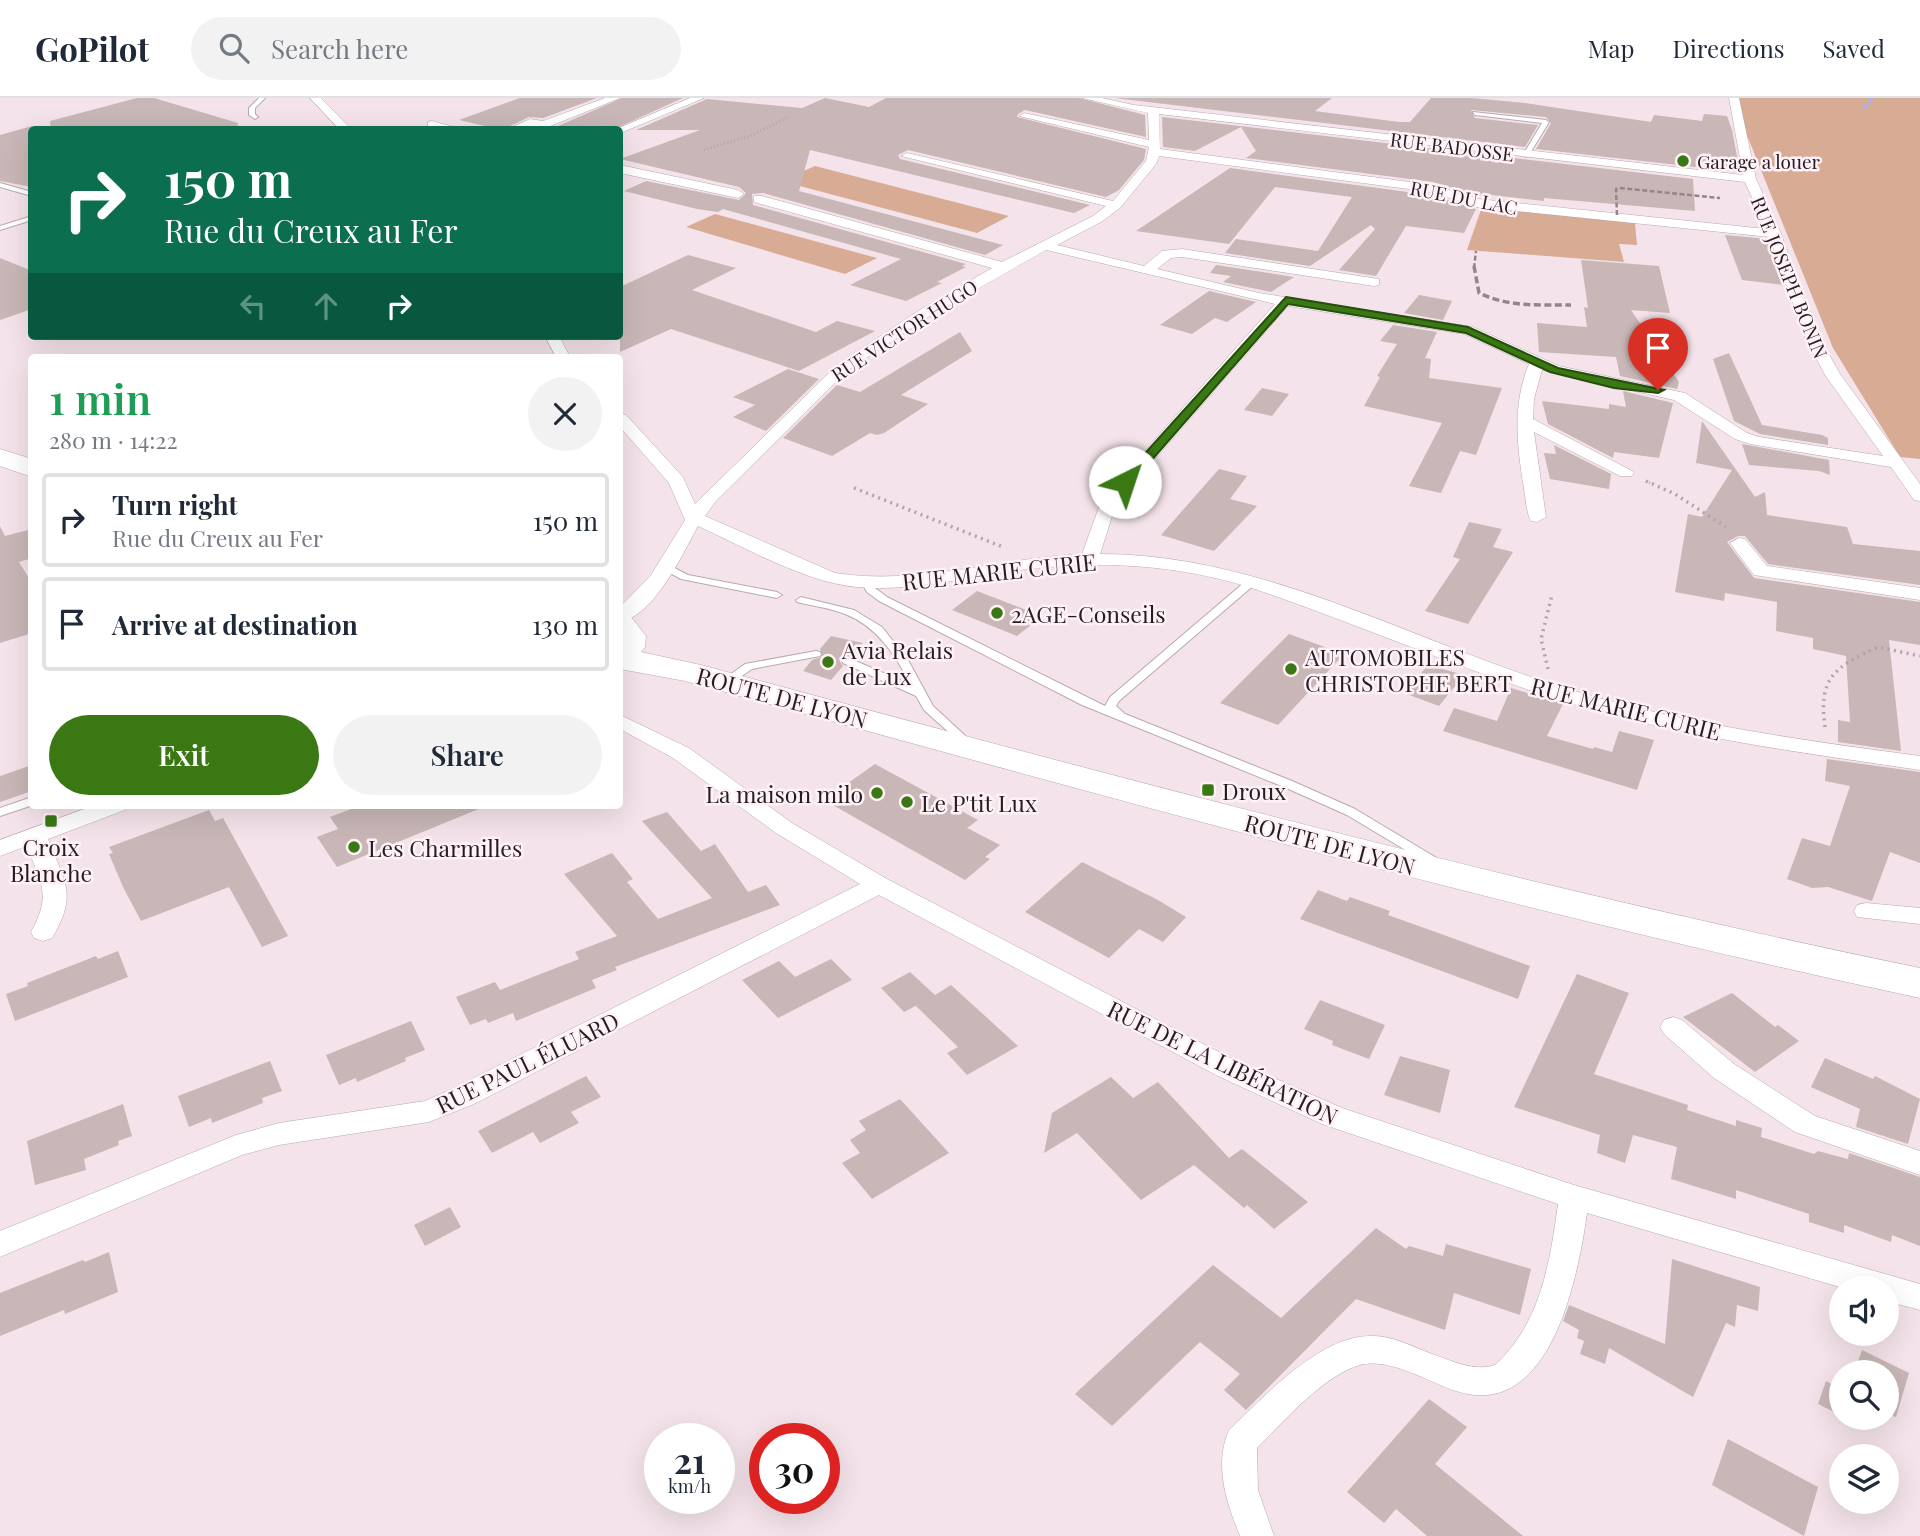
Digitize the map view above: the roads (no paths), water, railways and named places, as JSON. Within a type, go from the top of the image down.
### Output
[{"type":"main road","points":[[0,457],[28,468]]},
{"type":"main road","name":"ROUTE DE LYON","points":[[623,648],[726,682],[1461,878],[1779,955],[1920,983]]},
{"type":"street","points":[[315,98],[343,126]]},
{"type":"street","points":[[542,111],[519,119],[544,125],[615,98]]},
{"type":"street","points":[[623,128],[699,98]]},
{"type":"street","name":"RUE BADOSSE","points":[[1087,98],[1153,110],[1750,179]]},
{"type":"street","points":[[1024,116],[1155,148],[1153,110],[1165,98]]},
{"type":"street","name":"RUE JOSEPH BONIN","points":[[1734,98],[1750,179],[1775,234],[1820,355],[1920,496]]},
{"type":"street","points":[[520,126],[530,122]]},
{"type":"street","points":[[432,124],[439,126]]},
{"type":"street","name":"RUE VICTOR HUGO","points":[[623,614],[646,594],[692,517],[843,367],[923,314],[1003,267],[1097,219],[1116,205],[1152,162],[1155,148]]},
{"type":"street","name":"RUE DU LAC","points":[[1155,148],[1421,188],[1477,203],[1775,234]]},
{"type":"street","points":[[907,156],[1116,205]]},
{"type":"street","points":[[623,170],[738,194]]},
{"type":"street","name":"RUE VICTOR HUGO","points":[[758,199],[1003,267]]},
{"type":"street","points":[[1045,246],[1146,271],[1286,300],[1468,330],[1537,363],[1586,379],[1679,396],[1741,436],[1756,441],[1896,463]]},
{"type":"street","points":[[1146,271],[1167,254],[1182,253],[1374,282]]},
{"type":"street","points":[[1089,559],[1108,503],[1286,300]]},
{"type":"street","points":[[1537,363],[1527,381],[1525,421],[1537,517]]},
{"type":"street","points":[[623,421],[677,481],[692,517]]},
{"type":"street","points":[[1525,421],[1626,472]]},
{"type":"street","name":"RUE MARIE CURIE","points":[[692,517],[831,578],[867,583],[913,582],[1021,564],[1089,559],[1186,565],[1365,621],[1553,691],[1653,719],[1826,750],[1920,763]]},
{"type":"street","points":[[1739,543],[1760,571],[1920,594]]},
{"type":"street","name":"RUE DE LA LIBÉRATION","points":[[623,723],[681,753],[784,828],[879,885],[1228,1069],[1332,1116],[1574,1197],[1920,1297]]},
{"type":"street","points":[[0,848],[106,809]]},
{"type":"street","points":[[35,836],[57,894],[52,916],[43,932]]},
{"type":"street","name":"RUE PAUL ÉLUARD","points":[[0,1244],[236,1146],[279,1134],[429,1111],[464,1096],[879,885]]},
{"type":"street","points":[[1866,911],[1920,916]]},
{"type":"street","points":[[1673,1027],[1724,1071],[1805,1124],[1920,1163]]},
{"type":"street","points":[[1257,1536],[1247,1512],[1237,1473],[1241,1441],[1309,1380],[1338,1360],[1363,1350],[1395,1354],[1470,1381],[1496,1381],[1516,1368],[1536,1342],[1563,1269],[1574,1197]]},
{"type":"lane","points":[[255,117],[252,115],[252,108],[262,98]]},
{"type":"lane","points":[[1475,113],[1546,122],[1526,155]]},
{"type":"lane","points":[[0,185],[28,193]]},
{"type":"lane","points":[[0,228],[28,219]]},
{"type":"lane","points":[[665,566],[685,576],[777,595]]},
{"type":"lane","points":[[867,583],[871,590],[883,599],[1086,703],[1351,812],[1461,878]]},
{"type":"lane","points":[[1120,716],[1110,707],[1114,699],[1250,583]]},
{"type":"lane","points":[[801,600],[850,612],[878,629],[903,660],[928,708],[973,749]]},
{"type":"lane","points":[[726,682],[749,666],[817,654]]},
{"type":"lane","points":[[847,661],[921,694]]},
{"type":"lane","points":[[0,812],[28,802]]},
{"type":"waterway","points":[[1863,109],[1872,98]]},
{"type":"railway","points":[[1617,215],[1616,189],[1619,188],[1720,198]]},
{"type":"railway","points":[[1474,267],[1476,251]]},
{"type":"railway","points":[[1474,267],[1479,293],[1490,298],[1524,304],[1571,305]]},
{"type":"place","name":"Garage a louer","points":[[1683,161]]},
{"type":"place","name":"2AGE-Conseils","points":[[997,613]]},
{"type":"place","name":"Avia Relais de Lux","points":[[828,662]]},
{"type":"place","name":"AUTOMOBILES CHRISTOPHE BERT","points":[[1291,669]]},
{"type":"place","name":"Droux","points":[[1208,790]]},
{"type":"place","name":"La maison milo","points":[[877,793]]},
{"type":"place","name":"Le P'tit Lux","points":[[907,802]]},
{"type":"place","name":"Croix Blanche","points":[[51,821]]},
{"type":"place","name":"Les Charmilles","points":[[354,847]]}]
